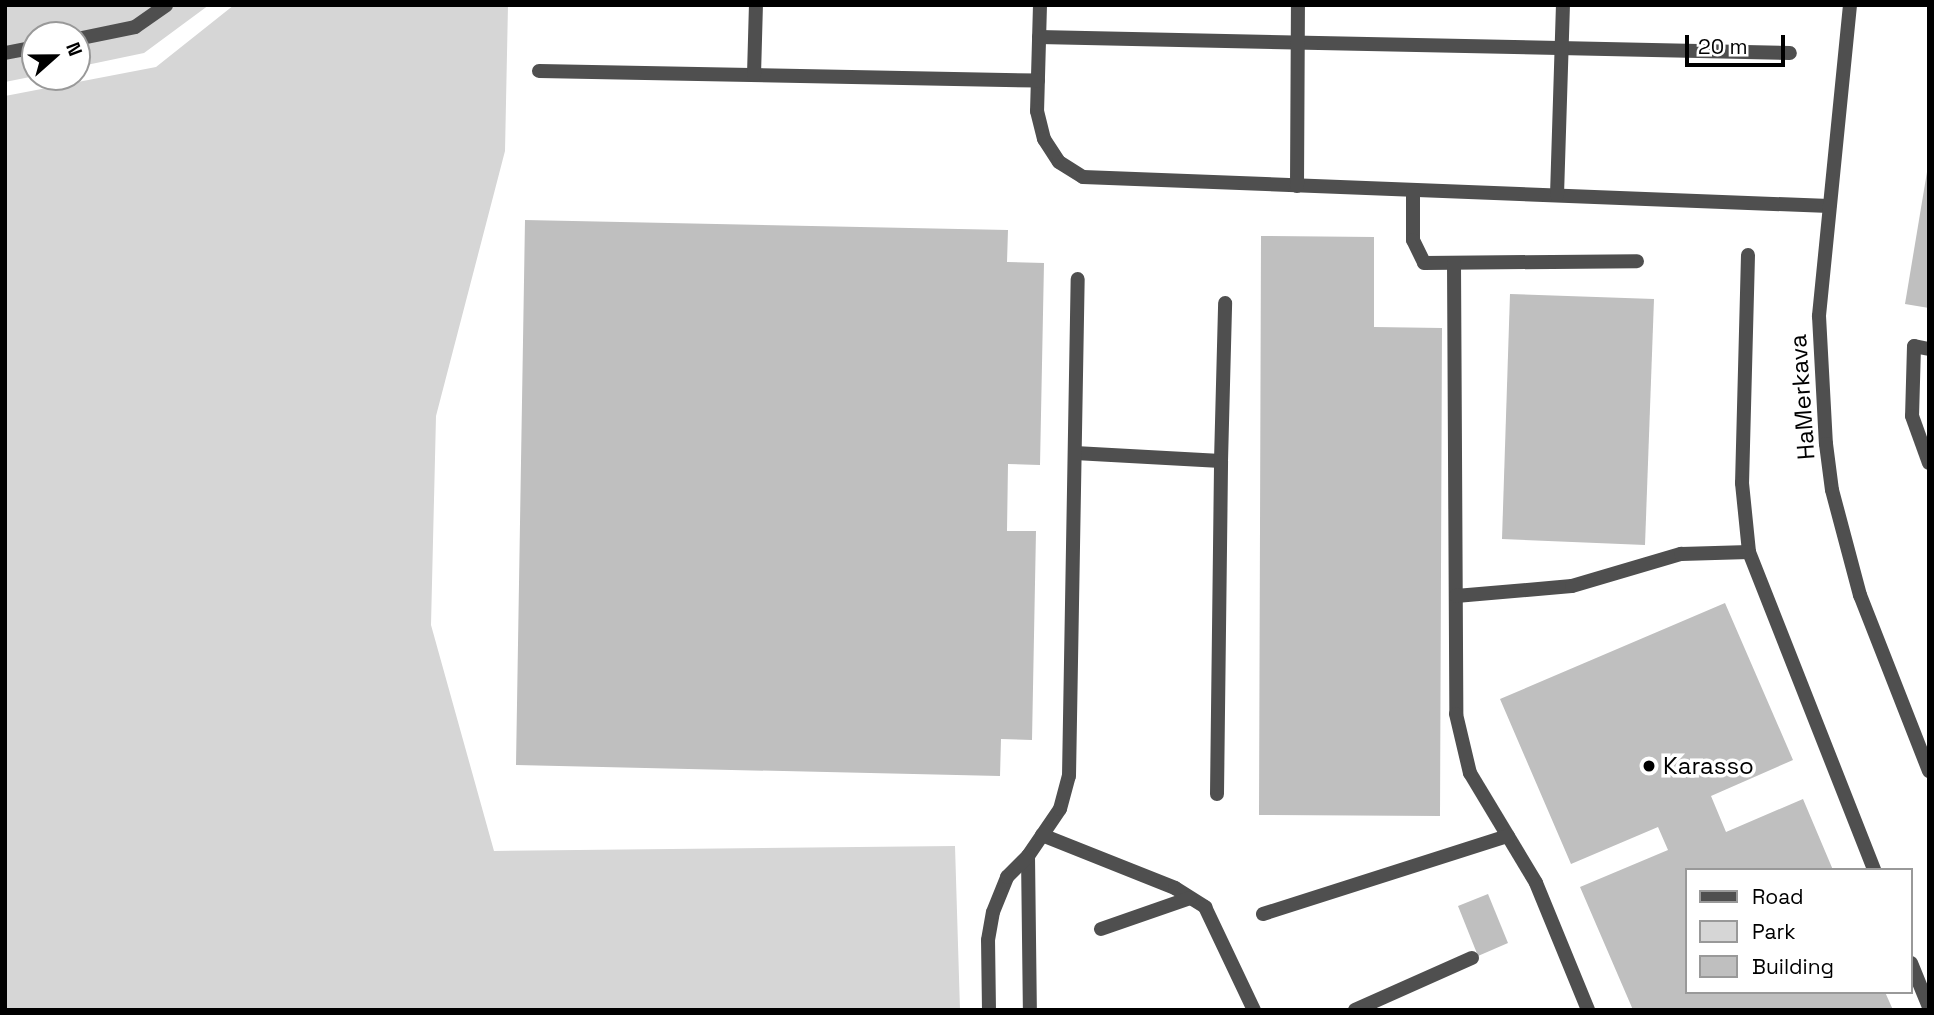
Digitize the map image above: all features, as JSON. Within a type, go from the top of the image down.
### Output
[{"type":"street","points":[[91,36],[135,27],[166,5]]},
{"type":"street","points":[[754,75],[755,5]]},
{"type":"street","points":[[1040,5],[1038,81],[1044,139],[1059,162],[1083,177],[1829,206]]},
{"type":"street","points":[[1297,186],[1298,5]]},
{"type":"street","points":[[1557,195],[1563,5]]},
{"type":"street","name":"HaMerkava","points":[[1850,5],[1819,316],[1821,386],[1832,490],[1875,639],[1929,771]]},
{"type":"street","points":[[1039,37],[1790,53]]},
{"type":"street","points":[[539,71],[1038,81]]},
{"type":"street","points":[[1412,190],[1413,240],[1424,263],[1637,261]]},
{"type":"street","points":[[1748,255],[1742,483],[1749,552],[1873,868]]},
{"type":"street","points":[[1454,263],[1456,714],[1469,773],[1536,883],[1588,1010]]},
{"type":"street","points":[[989,1010],[988,940],[993,912],[1007,877],[1028,856],[1060,809],[1069,776],[1078,279]]},
{"type":"street","points":[[1217,794],[1225,303]]},
{"type":"street","points":[[1929,349],[1914,346],[1912,416],[1929,463]]},
{"type":"street","points":[[1075,453],[1222,461]]},
{"type":"street","points":[[1455,596],[1572,586],[1681,554],[1749,552]]},
{"type":"street","points":[[1042,835],[1191,898],[1205,907],[1218,929],[1254,1010]]},
{"type":"street","points":[[1263,914],[1508,835]]},
{"type":"street","points":[[1028,856],[1030,1010]]},
{"type":"street","points":[[1101,929],[1191,898]]},
{"type":"street","points":[[1354,1010],[1472,958]]},
{"type":"street","points":[[1913,968],[1929,1007]]},
{"type":"green space","points":[[5,5],[209,5],[144,53],[91,64],[91,21],[21,21],[21,79],[5,82]]},
{"type":"green space","points":[[234,5],[508,5],[505,151],[436,416],[431,625],[494,851],[955,846],[960,1010],[5,1010],[5,96],[31,91],[91,91],[91,79],[156,67]]},
{"type":"building","points":[[1927,172],[1929,173],[1929,308],[1905,304]]},
{"type":"building","points":[[525,220],[1008,230],[1007,262],[1044,263],[1040,465],[1008,464],[1007,531],[1036,531],[1032,740],[1001,739],[1000,776],[516,765]]},
{"type":"building","points":[[1261,236],[1374,237],[1374,327],[1442,328],[1440,816],[1259,815]]},
{"type":"building","points":[[1510,294],[1654,299],[1645,545],[1502,539]]},
{"type":"building","points":[[1725,603],[1793,760],[1711,796],[1726,832],[1803,799],[1832,868],[1686,868],[1686,994],[1886,994],[1893,1010],[1633,1010],[1580,887],[1668,850],[1658,827],[1571,864],[1500,699]]},
{"type":"building","points":[[1488,894],[1508,943],[1478,956],[1458,906]]},
{"type":"place","name":"Karasso","points":[[1649,766]]}]
